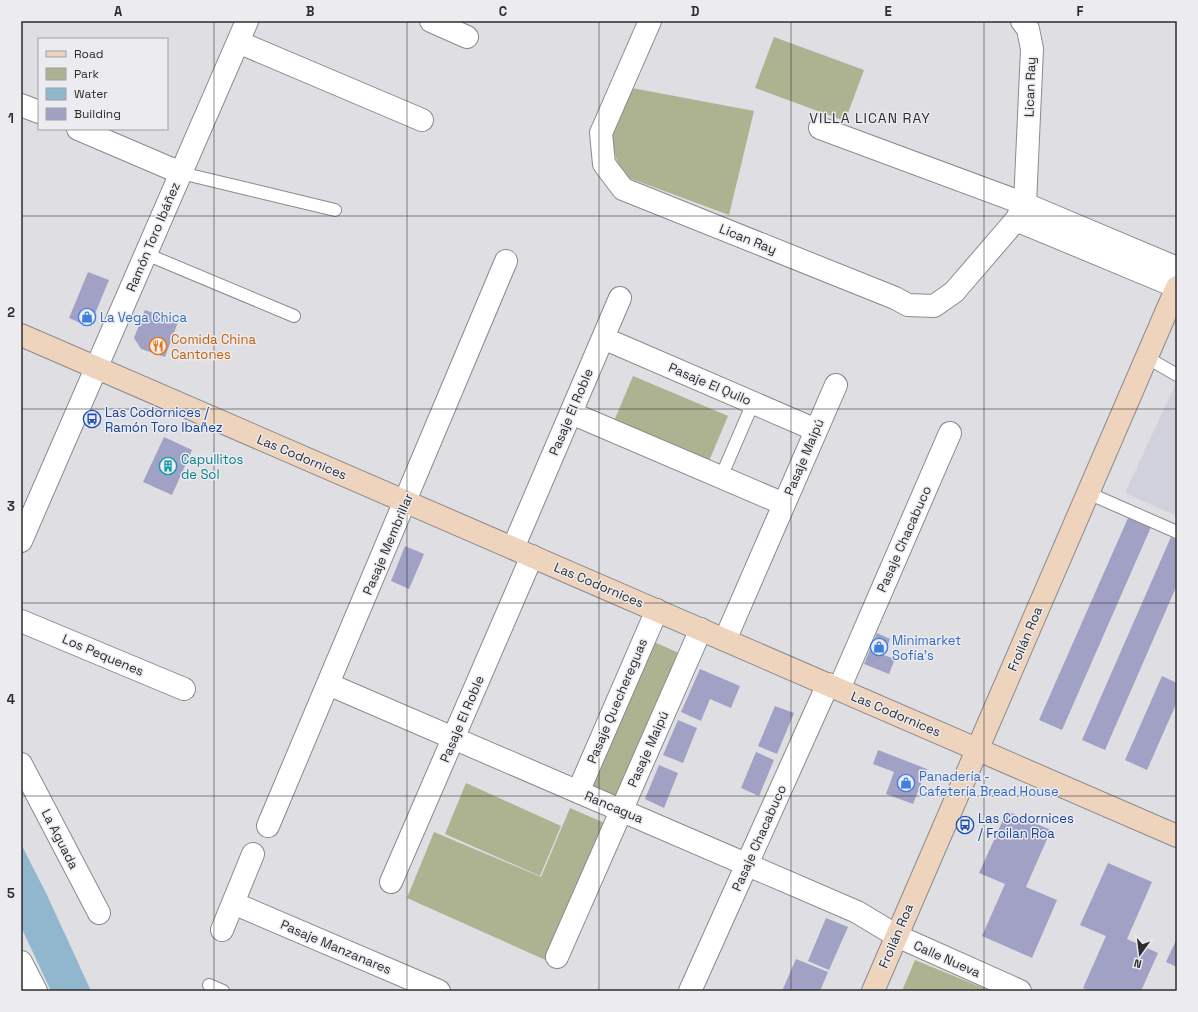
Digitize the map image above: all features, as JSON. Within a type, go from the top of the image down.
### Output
[{"type":"street","name":"Ramón Toro Ibáñez","points":[[21,542],[247,21]]},
{"type":"street","points":[[431,21],[467,37]]},
{"type":"street","name":"Lican Ray","points":[[650,21],[601,133],[604,164],[623,189],[908,305],[934,306],[954,292],[1021,212],[1032,49],[1028,29],[1022,21]]},
{"type":"street","points":[[238,42],[422,120]]},
{"type":"street","points":[[21,105],[38,112]]},
{"type":"street","points":[[820,128],[1021,212],[1177,268]]},
{"type":"street","points":[[80,130],[181,173]]},
{"type":"street","points":[[1021,212],[1177,287]]},
{"type":"street","name":"Pasaje Membrillar","points":[[268,826],[406,502],[506,261]]},
{"type":"street","name":"Froilán Roa","points":[[873,991],[1177,287]]},
{"type":"street","name":"Pasaje El Roble","points":[[391,882],[453,738],[522,552],[571,413],[620,298]]},
{"type":"street","name":"Las Codornices","points":[[21,335],[1177,836]]},
{"type":"street","name":"Pasaje El Quilo","points":[[603,338],[816,430]]},
{"type":"street","name":"Pasaje Maipú","points":[[725,640],[836,385]]},
{"type":"street","points":[[571,413],[784,504]]},
{"type":"street","name":"Pasaje Chacabuco","points":[[690,991],[747,864],[833,687],[950,433]]},
{"type":"street","name":"Pasaje Quechereguas","points":[[578,792],[657,610]]},
{"type":"street","name":"Los Pequenes","points":[[21,621],[184,689]]},
{"type":"street","name":"Pasaje Maipú","points":[[557,957],[701,630]]},
{"type":"street","name":"Rancagua","points":[[328,684],[857,912],[896,936]]},
{"type":"street","name":"La Aguada","points":[[21,764],[98,913]]},
{"type":"street","points":[[222,930],[254,854]]},
{"type":"street","name":"Pasaje Manzanares","points":[[233,903],[438,991]]},
{"type":"street","name":"Calle Nueva","points":[[896,936],[1020,991]]},
{"type":"street","points":[[21,962],[36,991]]},
{"type":"lane","points":[[181,173],[335,210]]},
{"type":"lane","points":[[146,254],[294,316]]},
{"type":"lane","points":[[1146,358],[1177,375]]},
{"type":"lane","points":[[722,477],[753,403]]},
{"type":"lane","points":[[1088,493],[1177,532]]},
{"type":"lane","points":[[209,985],[223,991]]},
{"type":"shaded area","points":[[1177,381],[1177,516],[1125,493]]},
{"type":"green space","points":[[774,37],[864,70],[845,121],[755,88]]},
{"type":"green space","points":[[632,88],[754,111],[729,215],[629,178],[619,168],[610,137]]},
{"type":"green space","points":[[633,376],[728,416],[709,461],[614,421]]},
{"type":"green space","points":[[652,641],[681,654],[619,794],[612,797],[592,788],[591,783]]},
{"type":"green space","points":[[466,783],[561,826],[540,876],[445,834]]},
{"type":"green space","points":[[570,808],[609,825],[550,962],[407,898],[434,832],[541,877]]},
{"type":"green space","points":[[915,960],[988,990],[988,991],[902,991]]},
{"type":"water","points":[[21,844],[47,895],[91,991],[51,991],[21,927]]},
{"type":"building","points":[[88,272],[109,280],[92,321],[85,325],[69,318]]},
{"type":"building","points":[[145,310],[178,322],[165,357],[141,349],[134,338]]},
{"type":"building","name":"Capullitos de Sol","points":[[164,437],[192,450],[172,495],[143,482]]},
{"type":"building","points":[[1128,518],[1151,527],[1062,730],[1039,720]]},
{"type":"building","points":[[1171,537],[1177,540],[1177,585],[1105,750],[1082,740]]},
{"type":"building","points":[[405,546],[424,554],[409,589],[391,581]]},
{"type":"building","name":"Minimarket Sofía's","points":[[877,633],[890,639],[884,655],[895,659],[889,674],[864,664]]},
{"type":"building","points":[[700,669],[740,686],[731,708],[710,699],[701,721],[681,712]]},
{"type":"building","points":[[1162,676],[1177,683],[1177,702],[1147,770],[1125,760]]},
{"type":"building","points":[[775,706],[794,713],[777,754],[758,746]]},
{"type":"building","points":[[678,720],[697,728],[683,763],[663,755]]},
{"type":"building","name":"Panadería - Cafetería Bread House","points":[[878,750],[927,769],[913,804],[886,794],[894,772],[873,764]]},
{"type":"building","points":[[756,752],[774,760],[759,796],[741,788]]},
{"type":"building","points":[[659,765],[678,773],[664,808],[645,799]]},
{"type":"building","points":[[1007,811],[1051,830],[1026,887],[1057,900],[1032,958],[982,936],[1005,884],[979,873]]},
{"type":"building","points":[[1108,863],[1152,882],[1127,939],[1158,953],[1141,991],[1089,991],[1083,988],[1106,936],[1080,925]]},
{"type":"building","points":[[826,918],[848,927],[829,970],[808,961]]},
{"type":"building","points":[[1177,938],[1177,967],[1166,962]]},
{"type":"building","points":[[796,959],[828,972],[820,991],[782,991]]},
{"type":"place","name":"La Vega Chica","points":[[87,317]]},
{"type":"place","name":"Comida China Cantones","points":[[158,346]]},
{"type":"place","name":"Las Codornices / Ramón Toro Ibañez","points":[[92,419]]},
{"type":"place","name":"Capullitos de Sol","points":[[168,466]]},
{"type":"place","name":"Minimarket Sofía's","points":[[879,647]]},
{"type":"place","name":"Panadería - Cafetería Bread House","points":[[906,783]]},
{"type":"place","name":"Las Codornices / Froilan Roa","points":[[965,825]]},
{"type":"district","name":"VILLA LICAN RAY","points":[[870,118]]}]
